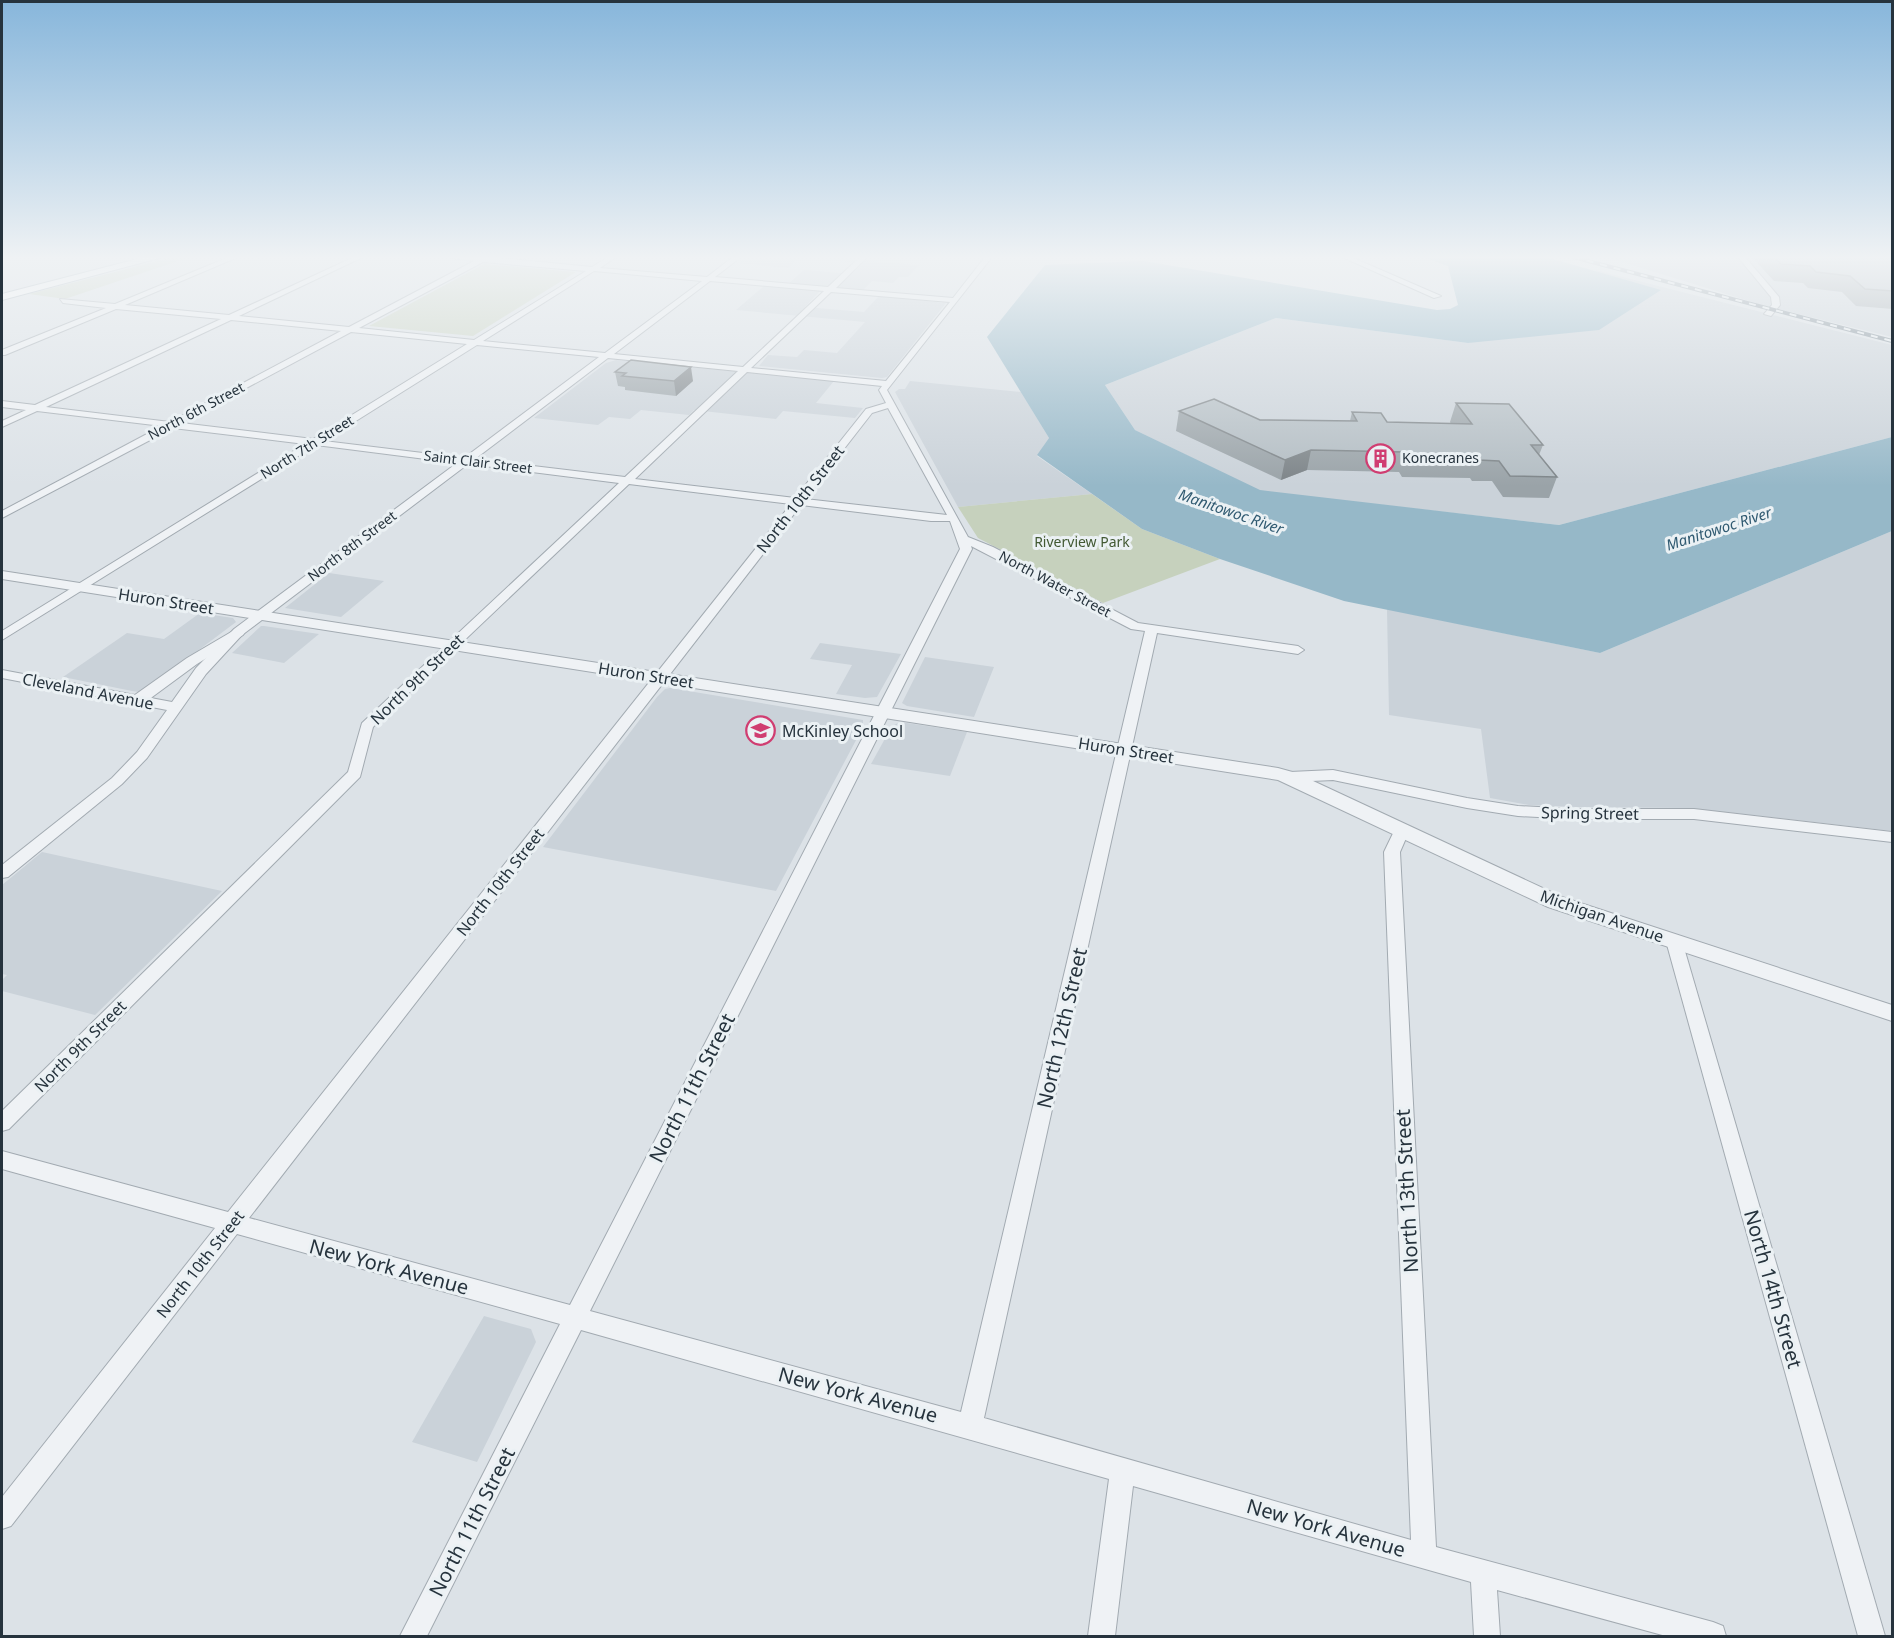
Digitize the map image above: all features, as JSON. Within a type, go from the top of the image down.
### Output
[{"type":"street","points":[[2,353],[50,333]]},
{"type":"street","points":[[2,423],[196,333]]},
{"type":"street","name":"North 6th Street","points":[[2,515],[343,333]]},
{"type":"street","points":[[385,333],[888,384]]},
{"type":"street","name":"North 7th Street","points":[[2,636],[490,333]]},
{"type":"street","name":"North 8th Street","points":[[2,873],[117,781],[142,755],[201,671],[238,633],[636,333]]},
{"type":"street","name":"North 9th Street","points":[[2,1123],[355,774],[367,726],[783,333]]},
{"type":"street","points":[[929,333],[883,390],[964,539]]},
{"type":"street","name":"Saint Clair Street","points":[[2,404],[931,518],[954,518]]},
{"type":"street","name":"North 10th Street","points":[[2,1517],[868,411],[879,406],[890,405]]},
{"type":"street","name":"North Water Street","points":[[964,539],[989,549],[1135,626],[1298,650]]},
{"type":"street","name":"North 11th Street","points":[[413,1636],[966,549],[964,539]]},
{"type":"street","name":"Huron Street","points":[[2,575],[1290,777]]},
{"type":"street","name":"North 12th Street","points":[[970,1426],[1152,630]]},
{"type":"street","points":[[138,700],[192,661],[238,633]]},
{"type":"street","name":"Cleveland Avenue","points":[[2,674],[175,707]]},
{"type":"street","name":"Spring Street","points":[[1290,777],[1333,775],[1518,811],[1576,814],[1694,814],[1893,837]]},
{"type":"street","name":"Michigan Avenue","points":[[1290,777],[1555,902],[1893,1012]]},
{"type":"street","name":"North 13th Street","points":[[1402,829],[1392,852],[1424,1555]]},
{"type":"street","name":"North 14th Street","points":[[1674,941],[1872,1636]]},
{"type":"street","name":"New York Avenue","points":[[2,1160],[970,1426],[1713,1636]]},
{"type":"street","points":[[1101,1636],[1123,1470]]},
{"type":"street","points":[[1483,1572],[1487,1636]]},
{"type":"shaded area","points":[[855,333],[922,333],[887,377],[759,366],[768,355],[797,357],[804,350],[837,353]]},
{"type":"shaded area","points":[[1237,333],[1395,333],[1468,343],[1503,333],[1846,333],[1892,345],[1892,437],[1559,525],[1260,491],[1135,430],[1105,385]]},
{"type":"shaded area","points":[[1878,333],[1892,333],[1892,337]]},
{"type":"shaded area","points":[[616,360],[834,381],[816,403],[863,408],[855,418],[783,411],[776,419],[694,410],[689,415],[641,410],[630,419],[609,417],[598,425],[534,418],[606,363]]},
{"type":"shaded area","points":[[910,381],[1021,392],[1049,438],[1037,456],[1092,494],[958,507],[895,392],[905,389]]},
{"type":"shaded area","points":[[1892,531],[1892,831],[1689,808],[1529,805],[1490,798],[1481,729],[1389,715],[1387,609],[1600,653]]},
{"type":"shaded area","points":[[329,573],[384,581],[341,617],[285,608]]},
{"type":"shaded area","points":[[200,613],[233,618],[236,622],[147,689],[139,692],[132,691],[63,677],[127,633],[164,639]]},
{"type":"shaded area","points":[[261,626],[319,634],[284,663],[232,653]]},
{"type":"shaded area","points":[[820,643],[901,654],[877,697],[865,698],[836,694],[852,665],[810,659]]},
{"type":"shaded area","points":[[925,657],[994,667],[974,717],[907,706],[902,703]]},
{"type":"shaded area","points":[[665,689],[863,720],[863,727],[776,891],[543,847],[657,697]]},
{"type":"shaded area","points":[[900,722],[967,732],[950,776],[871,764],[892,726]]},
{"type":"shaded area","points":[[42,852],[222,891],[95,1015],[2,991],[2,980],[7,975],[2,974],[2,885]]},
{"type":"shaded area","points":[[484,1316],[531,1329],[536,1342],[477,1462],[412,1442]]},
{"type":"green space","points":[[446,333],[477,333],[473,336]]},
{"type":"green space","name":"Riverview Park","points":[[1092,494],[1142,529],[1220,559],[1103,603],[978,538],[958,507]]},
{"type":"water","name":"Manitowoc River","points":[[990,333],[1237,333],[1105,385],[1135,430],[1260,490],[1559,525],[1892,437],[1892,531],[1600,653],[1344,601],[1220,559],[1142,529],[1037,455],[1049,438],[987,337]]},
{"type":"water","points":[[1395,333],[1564,333],[1468,343]]},
{"type":"building","points":[[631,360],[691,367],[674,381],[622,376],[626,373],[615,372]]},
{"type":"building","points":[[1214,399],[1260,420],[1357,421],[1352,412],[1381,413],[1387,422],[1472,424],[1456,403],[1509,404],[1543,445],[1531,445],[1557,477],[1510,476],[1499,461],[1408,456],[1405,452],[1311,450],[1285,460],[1179,411]]},
{"type":"railway","points":[[1863,333],[1892,341]]},
{"type":"place","name":"Konecranes","points":[[1381,458]]},
{"type":"place","name":"McKinley School","points":[[761,731]]}]
